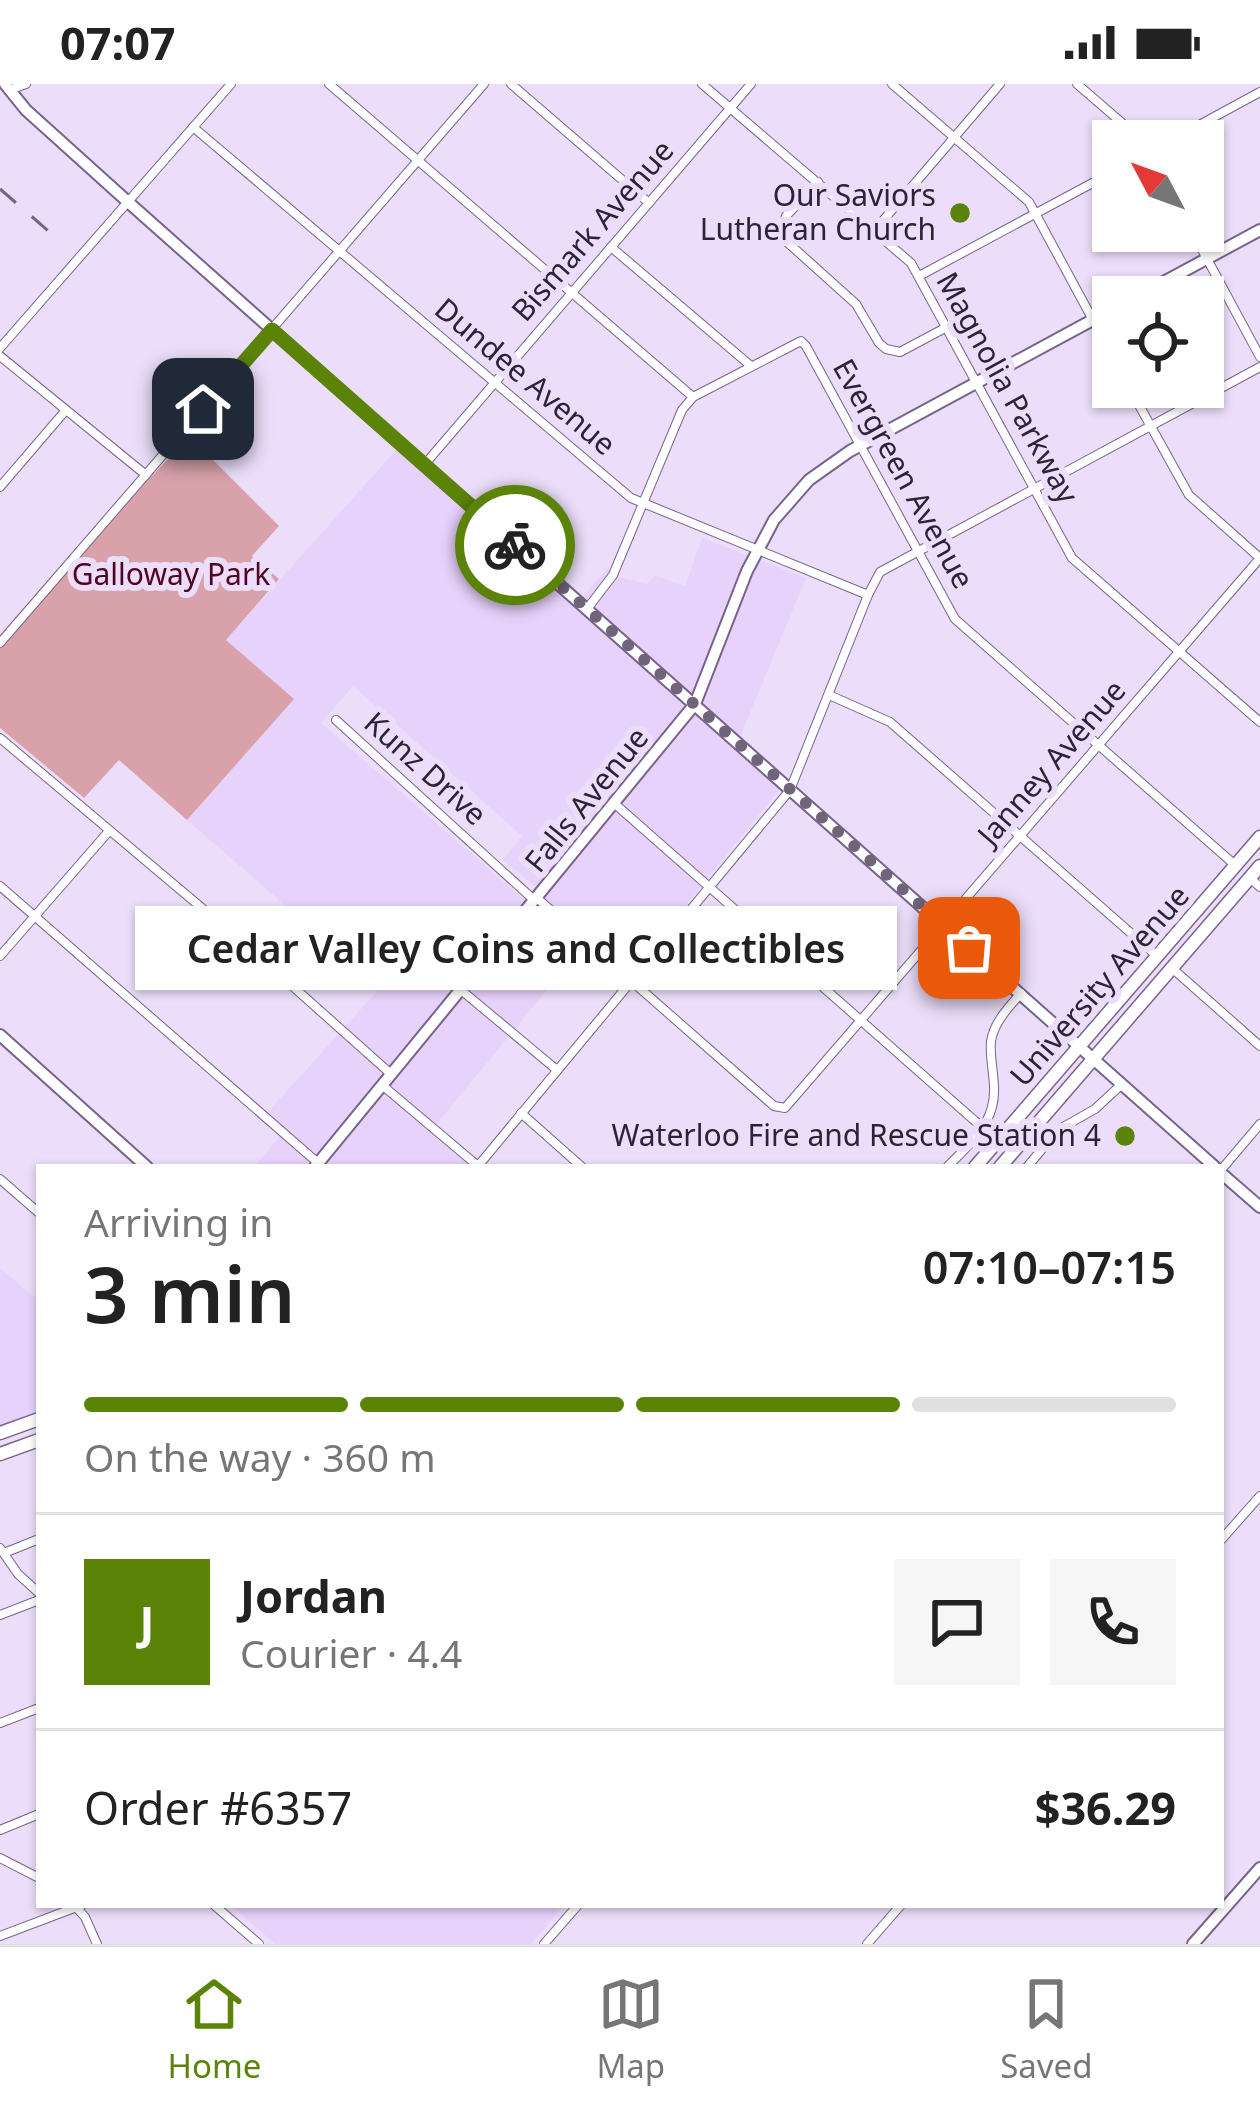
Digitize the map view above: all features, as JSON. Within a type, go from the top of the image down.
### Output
[{"type":"main road","points":[[5,90],[1212,1164]]},
{"type":"main road","points":[[1175,276],[1260,230]]},
{"type":"main road","name":"Falls Avenue","points":[[318,1164],[695,704],[757,550],[797,492],[861,446],[1092,321]]},
{"type":"main road","name":"University Avenue","points":[[978,1164],[1260,837]]},
{"type":"main road","name":"University Avenue","points":[[1003,1164],[1172,968],[1255,882],[1260,866]]},
{"type":"main road","points":[[0,1035],[144,1164]]},
{"type":"main road","points":[[1224,1175],[1260,1207]]},
{"type":"main road","points":[[0,1432],[36,1420]]},
{"type":"main road","points":[[0,1454],[36,1441]]},
{"type":"main road","points":[[1193,1944],[1260,1868]]},
{"type":"street","points":[[5,90],[26,84]]},
{"type":"street","points":[[146,476],[0,352],[231,84]]},
{"type":"street","points":[[329,84],[693,397]]},
{"type":"street","points":[[0,643],[484,84]]},
{"type":"street","points":[[511,84],[649,203]]},
{"type":"street","name":"Magnolia Parkway","points":[[702,84],[911,263],[1072,558],[1260,722]]},
{"type":"street","name":"Bismark Avenue","points":[[425,464],[751,84]]},
{"type":"street","points":[[892,84],[1029,202],[1092,318]]},
{"type":"street","points":[[874,231],[1000,84]]},
{"type":"street","points":[[1077,84],[1119,120]]},
{"type":"street","points":[[1206,120],[1259,89]]},
{"type":"street","name":"Dundee Avenue","points":[[193,127],[632,498],[868,595]]},
{"type":"street","points":[[818,182],[786,217],[781,232],[787,242],[856,304],[886,349],[900,352],[945,328]]},
{"type":"street","points":[[919,277],[1092,183]]},
{"type":"street","points":[[587,609],[613,575],[682,410],[693,397],[751,366],[611,247]]},
{"type":"street","points":[[1203,252],[1260,357]]},
{"type":"street","name":"Evergreen Avenue","points":[[751,366],[801,341],[955,619],[1235,866]]},
{"type":"street","points":[[480,1164],[790,790],[880,572],[1260,367]]},
{"type":"street","points":[[1141,408],[1189,495],[1260,558]]},
{"type":"street","points":[[0,487],[66,410]]},
{"type":"street","name":"Janney Avenue","points":[[785,1108],[1260,558]]},
{"type":"street","points":[[829,695],[890,722],[1157,956]]},
{"type":"street","name":"Kunz Drive","points":[[336,720],[773,1106],[785,1108]]},
{"type":"street","points":[[0,738],[391,1074]]},
{"type":"street","points":[[615,804],[983,1128]]},
{"type":"street","points":[[0,956],[109,831]]},
{"type":"street","points":[[0,886],[316,1164]]},
{"type":"street","points":[[1172,968],[1260,1046]]},
{"type":"street","points":[[461,990],[557,1070]]},
{"type":"street","points":[[950,1164],[990,1114],[994,1031],[1021,994]]},
{"type":"street","points":[[1030,1164],[1058,1130],[1095,1109],[1122,1084]]},
{"type":"street","points":[[382,1085],[476,1164]]},
{"type":"street","points":[[521,1113],[579,1164]]},
{"type":"street","points":[[1224,1164],[1260,1124]]},
{"type":"street","points":[[0,1179],[36,1210]]},
{"type":"street","points":[[1224,1537],[1260,1496]]},
{"type":"street","points":[[36,1539],[2,1550],[36,1593]]},
{"type":"street","points":[[0,1615],[36,1597]]},
{"type":"street","points":[[0,1724],[36,1709]]},
{"type":"street","points":[[0,1830],[36,1815]]},
{"type":"street","points":[[0,1858],[36,1876]]},
{"type":"street","points":[[0,1936],[72,1908]]},
{"type":"street","points":[[78,1908],[97,1944]]},
{"type":"street","points":[[217,1908],[259,1944]]},
{"type":"street","points":[[544,1944],[575,1908]]},
{"type":"street","points":[[867,1944],[899,1908]]},
{"type":"shaded area","points":[[397,449],[575,605],[608,568],[618,577],[648,584],[655,575],[685,586],[702,538],[806,578],[740,737],[788,779],[631,973],[589,939],[430,1132],[467,1164],[257,1164],[286,1129],[268,1112],[380,988],[187,820],[293,699],[226,640]],"holes":[[[353,686],[522,836],[503,860],[537,888],[527,902],[321,723]]]},
{"type":"shaded area","points":[[0,1268],[36,1298],[36,1412],[0,1425]]},
{"type":"shaded area","points":[[234,1908],[561,1908],[531,1944],[275,1944]]},
{"type":"green space","name":"Galloway Park","points":[[190,437],[279,526],[252,556],[279,579],[226,640],[294,699],[187,820],[119,760],[84,798],[0,728],[0,648],[104,524]]},
{"type":"railway","points":[[0,189],[60,241]]},
{"type":"way so far","points":[[515,545],[969,948]]},
{"type":"place","name":"Our Saviors Lutheran Church","points":[[960,213]]},
{"type":"place","name":"Cedar Valley Coins and Collectibles","points":[[969,948]]},
{"type":"place","name":"Waterloo Fire and Rescue Station 4","points":[[1125,1136]]},
{"type":"route","points":[[203,409],[272,330],[515,545]]}]
